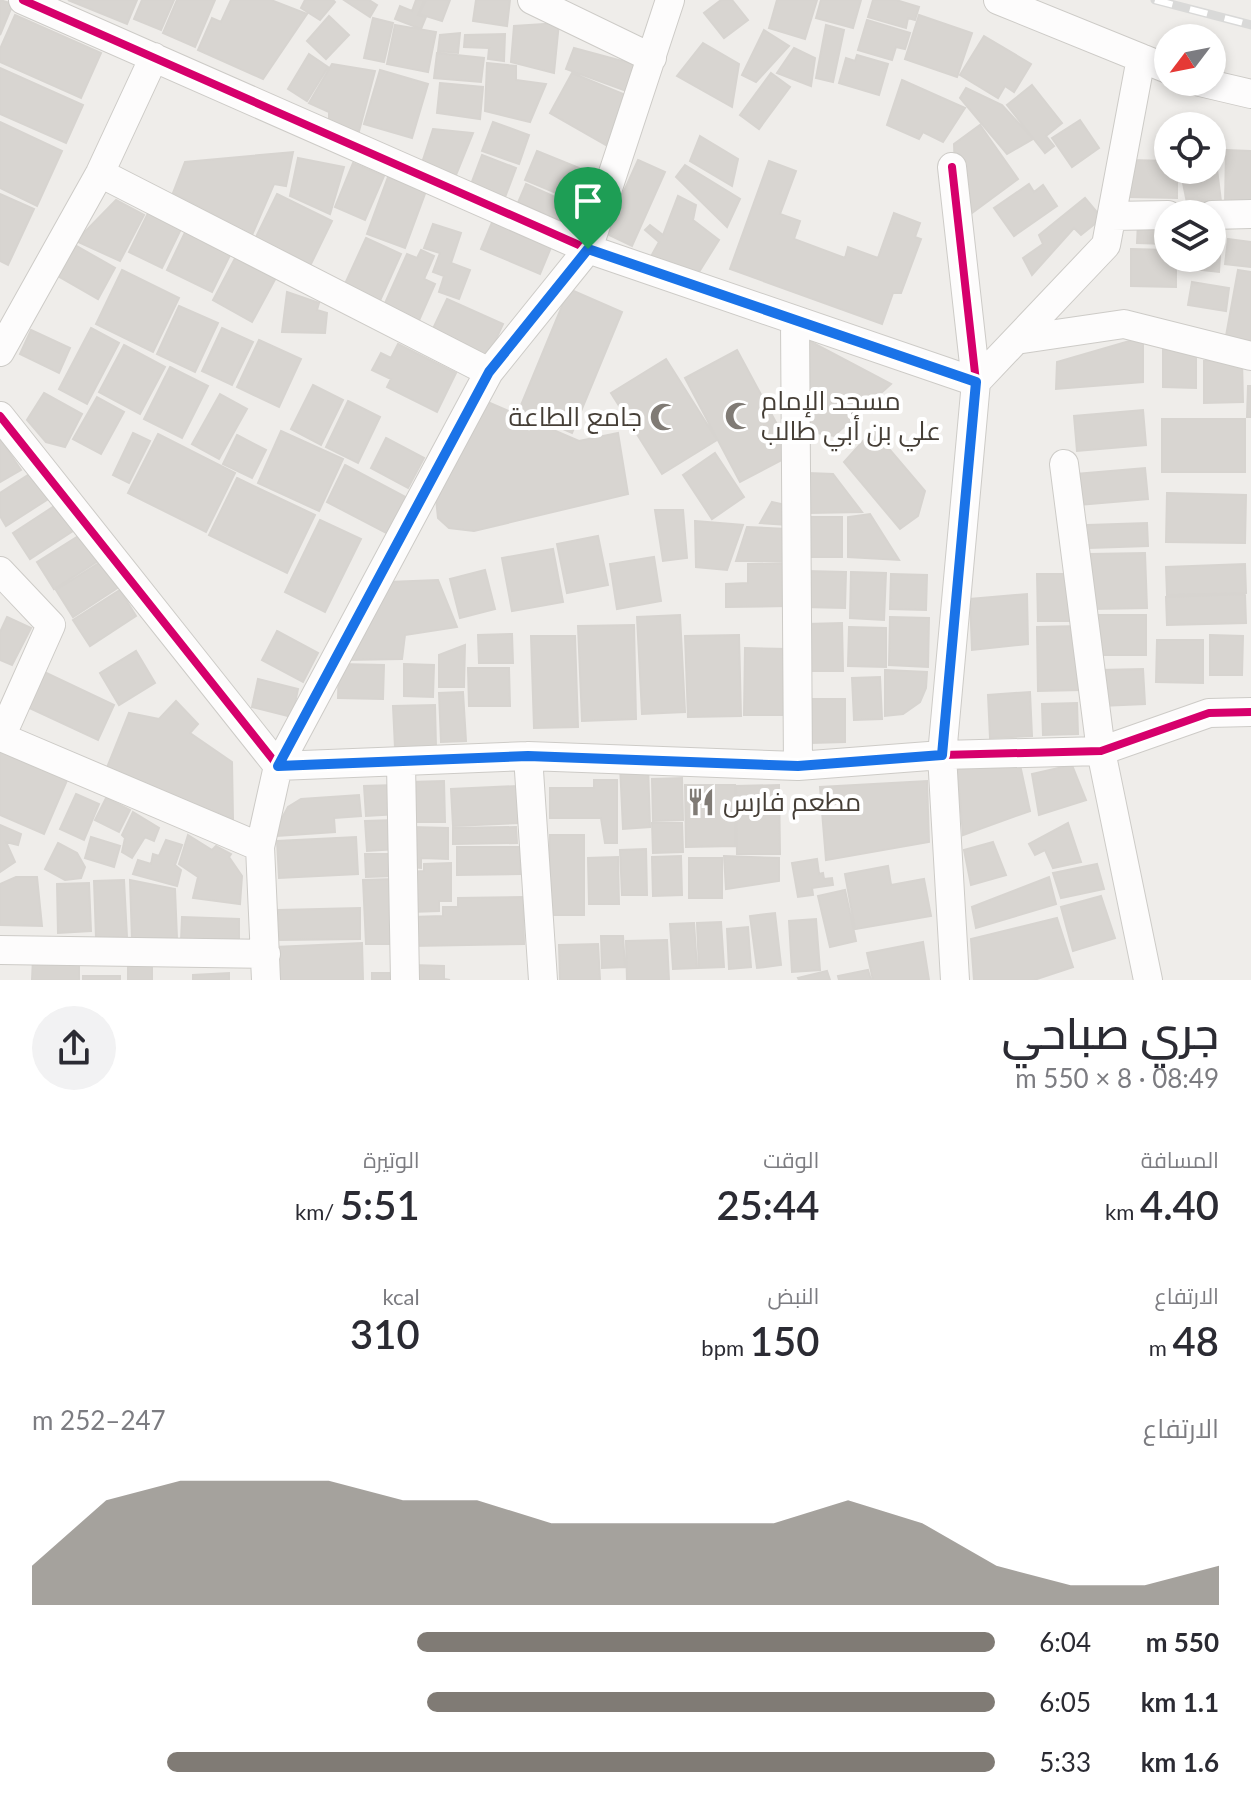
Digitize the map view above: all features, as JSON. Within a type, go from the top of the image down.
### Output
[{"type":"street","points":[[23,0],[588,249],[976,382]]},
{"type":"street","points":[[532,0],[652,58]]},
{"type":"street","points":[[0,950],[266,967],[260,847],[278,766],[489,372],[588,249],[670,0]]},
{"type":"street","points":[[998,0],[1154,63]]},
{"type":"street","points":[[0,352],[100,173],[154,57]]},
{"type":"street","points":[[976,382],[1106,245],[1141,58]]},
{"type":"street","points":[[1226,88],[1251,94]]},
{"type":"street","points":[[952,167],[976,382],[942,755],[955,980]]},
{"type":"street","points":[[100,173],[489,372]]},
{"type":"street","points":[[1226,215],[1251,214]]},
{"type":"street","points":[[1112,216],[1154,215]]},
{"type":"street","points":[[795,322],[798,766]]},
{"type":"street","points":[[1016,340],[1124,324],[1251,356]]},
{"type":"street","points":[[0,416],[278,766]]},
{"type":"street","points":[[1064,464],[1101,751],[1148,980]]},
{"type":"street","points":[[0,571],[51,625],[1,737],[260,847]]},
{"type":"street","points":[[278,766],[401,764],[528,756],[798,766],[942,755],[1101,751],[1209,713],[1251,712]]},
{"type":"street","points":[[528,756],[543,980]]},
{"type":"street","points":[[401,764],[405,980]]},
{"type":"building","points":[[0,0],[13,4],[0,35]]},
{"type":"building","points":[[68,0],[137,0],[127,24]]},
{"type":"building","points":[[142,0],[174,0],[161,30],[134,19]]},
{"type":"building","points":[[177,0],[215,0],[195,47],[163,33]]},
{"type":"building","points":[[231,0],[271,0],[307,14],[263,79],[198,50],[212,18],[221,22]]},
{"type":"building","points":[[305,0],[335,2],[320,20],[301,8]]},
{"type":"building","points":[[344,0],[369,0],[377,5],[370,17]]},
{"type":"building","points":[[416,0],[424,0],[418,15],[426,17],[421,29],[395,19],[400,6],[412,11]]},
{"type":"building","points":[[426,0],[450,0],[442,21],[419,14]]},
{"type":"building","points":[[476,0],[510,0],[507,26],[473,21]]},
{"type":"building","points":[[721,0],[732,0],[748,20],[724,38],[704,13]]},
{"type":"building","points":[[777,0],[817,0],[805,39],[769,28]]},
{"type":"building","points":[[821,0],[861,0],[853,28],[816,18]]},
{"type":"building","points":[[873,0],[896,0],[919,7],[915,20],[908,18],[906,28],[868,17]]},
{"type":"building","points":[[15,15],[101,53],[81,98],[0,62],[0,49]]},
{"type":"building","points":[[919,15],[972,33],[957,77],[905,59]]},
{"type":"building","points":[[329,16],[349,35],[326,59],[307,41]]},
{"type":"building","points":[[373,18],[393,23],[384,62],[364,58]]},
{"type":"building","points":[[867,20],[910,33],[905,49],[896,47],[892,60],[858,50]]},
{"type":"building","points":[[559,23],[554,73],[511,62],[514,26]]},
{"type":"building","points":[[395,25],[436,32],[428,72],[387,64]]},
{"type":"building","points":[[826,25],[844,30],[833,82],[816,78]]},
{"type":"building","points":[[764,30],[789,46],[756,82],[742,75]]},
{"type":"building","points":[[460,33],[458,53],[438,51],[440,35]]},
{"type":"building","points":[[505,34],[504,61],[488,59],[489,48],[464,47],[465,35]]},
{"type":"building","points":[[984,36],[1031,64],[1014,92],[1005,86],[998,98],[960,75]]},
{"type":"building","points":[[703,43],[739,64],[732,107],[677,76]]},
{"type":"building","points":[[574,48],[637,65],[629,92],[566,69]]},
{"type":"building","points":[[794,48],[815,58],[811,86],[777,73]]},
{"type":"building","points":[[437,53],[484,58],[481,82],[434,78]]},
{"type":"building","points":[[309,54],[328,67],[307,101],[288,89]]},
{"type":"building","points":[[857,55],[888,64],[879,95],[839,83],[846,58],[855,61]]},
{"type":"building","points":[[487,63],[516,66],[516,80],[546,84],[530,122],[485,111]]},
{"type":"building","points":[[332,64],[375,71],[358,135],[329,129],[329,112],[309,103]]},
{"type":"building","points":[[0,68],[83,105],[66,143],[0,114]]},
{"type":"building","points":[[380,70],[428,84],[412,138],[364,124]]},
{"type":"building","points":[[572,73],[628,96],[606,145],[550,113]]},
{"type":"building","points":[[771,73],[790,87],[759,129],[740,115]]},
{"type":"building","points":[[902,80],[965,108],[943,142],[923,132],[919,139],[887,125]]},
{"type":"building","points":[[440,83],[483,87],[480,119],[437,113]]},
{"type":"building","points":[[1032,85],[1062,123],[1046,136],[1054,146],[1045,153],[1007,105]]},
{"type":"building","points":[[966,88],[1002,105],[1033,139],[1007,154],[960,98]]},
{"type":"building","points":[[1080,120],[1099,148],[1072,167],[1052,138]]},
{"type":"building","points":[[0,122],[62,151],[37,206],[0,188]]},
{"type":"building","points":[[493,122],[529,135],[519,164],[482,151]]},
{"type":"building","points":[[980,125],[1018,179],[957,224],[954,144]]},
{"type":"building","points":[[433,129],[473,133],[456,175],[422,163]]},
{"type":"building","points":[[700,136],[738,159],[732,186],[690,161]]},
{"type":"building","points":[[1226,150],[1251,151],[1251,204],[1226,203]]},
{"type":"building","points":[[537,151],[599,176],[587,206],[525,180]]},
{"type":"building","points":[[293,152],[286,186],[274,184],[252,235],[173,193],[185,162]]},
{"type":"building","points":[[482,155],[516,168],[501,208],[467,195]]},
{"type":"building","points":[[298,158],[344,167],[330,214],[290,196]]},
{"type":"building","points":[[638,160],[665,172],[632,246],[605,233]]},
{"type":"building","points":[[1130,160],[1154,161],[1154,184],[1177,184],[1177,198],[1129,197]]},
{"type":"building","points":[[769,161],[796,171],[780,214],[800,221],[794,239],[845,258],[848,247],[878,258],[894,213],[920,223],[915,237],[921,239],[901,293],[893,293],[882,324],[730,269]]},
{"type":"building","points":[[353,163],[384,176],[365,220],[335,207]]},
{"type":"building","points":[[685,165],[740,199],[727,227],[676,177]]},
{"type":"building","points":[[388,177],[426,191],[405,248],[367,234]]},
{"type":"building","points":[[526,184],[582,209],[570,237],[514,212]]},
{"type":"building","points":[[1029,184],[1034,192],[1043,185],[1057,206],[1014,236],[994,208]]},
{"type":"building","points":[[1183,184],[1219,184],[1221,200],[1186,200]]},
{"type":"building","points":[[0,194],[34,209],[8,265],[0,261]]},
{"type":"building","points":[[277,194],[332,221],[310,266],[255,239]]},
{"type":"building","points":[[678,196],[696,205],[693,220],[719,240],[694,280],[649,260],[659,242],[645,230],[650,225],[663,235]]},
{"type":"building","points":[[1085,198],[1102,218],[1081,235],[1074,228],[1032,275],[1023,258],[1043,244],[1039,235]]},
{"type":"building","points":[[116,200],[144,215],[120,261],[76,241]]},
{"type":"building","points":[[150,209],[183,225],[162,268],[129,252]]},
{"type":"building","points":[[493,220],[552,245],[540,274],[481,249]]},
{"type":"building","points":[[1138,222],[1154,223],[1154,244],[1137,243]]},
{"type":"building","points":[[189,224],[234,247],[212,292],[167,270]]},
{"type":"building","points":[[433,224],[461,233],[451,263],[470,270],[459,299],[439,292],[444,276],[433,272],[440,253],[424,248]]},
{"type":"building","points":[[366,238],[401,254],[379,303],[344,286]]},
{"type":"building","points":[[1228,239],[1251,242],[1251,267],[1226,264]]},
{"type":"building","points":[[75,245],[115,268],[98,299],[58,276]]},
{"type":"building","points":[[241,247],[279,272],[252,322],[213,300]]},
{"type":"building","points":[[1131,249],[1154,250],[1154,272],[1176,272],[1176,287],[1131,286]]},
{"type":"building","points":[[421,250],[434,256],[424,279],[435,284],[417,325],[382,310],[407,254],[417,258]]},
{"type":"building","points":[[122,270],[179,298],[153,352],[96,324]]},
{"type":"building","points":[[1238,270],[1251,272],[1251,341],[1226,336]]},
{"type":"building","points":[[1192,282],[1229,288],[1226,311],[1188,305]]},
{"type":"building","points":[[569,289],[622,312],[572,433],[519,410]]},
{"type":"building","points":[[287,292],[319,303],[317,310],[327,313],[325,333],[282,332]]},
{"type":"building","points":[[447,299],[503,324],[486,361],[430,335]]},
{"type":"building","points":[[179,306],[218,323],[195,372],[157,354]]},
{"type":"building","points":[[91,328],[119,343],[87,404],[59,389]]},
{"type":"building","points":[[222,328],[253,342],[232,385],[202,371]]},
{"type":"building","points":[[31,330],[70,348],[59,373],[20,354]]},
{"type":"building","points":[[798,335],[891,384],[834,436],[804,431]]},
{"type":"building","points":[[1143,337],[1143,382],[1056,389],[1057,362]]},
{"type":"building","points":[[259,340],[301,359],[279,407],[237,387]]},
{"type":"building","points":[[398,344],[456,373],[437,412],[387,387],[391,379],[372,370],[381,353],[391,358]]},
{"type":"building","points":[[124,345],[165,367],[140,414],[99,392]]},
{"type":"building","name":"مسجد الإمام علي بن أبي طالب","points":[[737,350],[793,454],[740,482],[685,378]]},
{"type":"building","points":[[1163,350],[1196,350],[1196,388],[1163,387]]},
{"type":"building","name":"جامع الطاعة","points":[[666,359],[717,440],[662,474],[611,393]]},
{"type":"building","points":[[1242,360],[1243,402],[1204,403],[1204,361]]},
{"type":"building","points":[[170,367],[208,386],[182,438],[144,419]]},
{"type":"building","points":[[313,385],[343,400],[321,445],[291,429]]},
{"type":"building","points":[[1248,386],[1251,386],[1251,417],[1247,417]]},
{"type":"building","points":[[44,393],[82,414],[65,447],[46,442],[27,420]]},
{"type":"building","points":[[220,394],[247,409],[219,459],[192,444]]},
{"type":"building","points":[[97,397],[124,412],[101,454],[73,439]]},
{"type":"building","points":[[483,400],[579,441],[618,433],[628,494],[474,531],[449,528],[438,518],[435,489]]},
{"type":"building","points":[[348,401],[380,417],[358,463],[326,447]]},
{"type":"building","points":[[1143,410],[1146,445],[1077,451],[1074,416]]},
{"type":"building","points":[[1162,419],[1245,419],[1245,472],[1162,472]]},
{"type":"building","points":[[873,430],[925,491],[918,516],[900,529],[844,462]]},
{"type":"building","points":[[281,431],[343,459],[319,511],[258,483]]},
{"type":"building","points":[[133,433],[150,441],[129,483],[113,475]]},
{"type":"building","points":[[158,434],[235,473],[206,532],[128,493]]},
{"type":"building","points":[[237,435],[266,450],[252,478],[223,464]]},
{"type":"building","points":[[386,438],[424,458],[408,488],[371,468]]},
{"type":"building","points":[[0,439],[21,470],[0,482]]},
{"type":"building","points":[[715,453],[744,497],[712,519],[683,475]]},
{"type":"building","points":[[345,465],[411,500],[392,536],[327,502]]},
{"type":"building","points":[[1145,468],[1148,499],[1079,505],[1076,474]]},
{"type":"building","points":[[36,470],[53,496],[6,526],[0,516],[0,493]]},
{"type":"building","points":[[808,473],[833,474],[862,512],[809,513]]},
{"type":"building","points":[[237,478],[315,515],[287,573],[209,535]]},
{"type":"building","points":[[1167,493],[1246,495],[1245,543],[1166,542]]},
{"type":"building","points":[[772,502],[786,505],[788,525],[760,523]]},
{"type":"building","points":[[59,503],[76,529],[30,559],[13,533]]},
{"type":"building","points":[[655,510],[683,510],[687,558],[663,561]]},
{"type":"building","points":[[870,514],[899,560],[848,557],[848,517]]},
{"type":"building","points":[[808,517],[842,517],[842,557],[809,557]]},
{"type":"building","points":[[320,520],[361,539],[325,612],[285,592]]},
{"type":"building","points":[[695,521],[743,525],[727,570],[696,567]]},
{"type":"building","points":[[1147,523],[1148,546],[1089,548],[1088,525]]},
{"type":"building","points":[[747,527],[787,529],[784,561],[736,561]]},
{"type":"building","points":[[83,533],[101,559],[54,589],[37,562]]},
{"type":"building","points":[[598,536],[608,585],[567,593],[557,544]]},
{"type":"building","points":[[553,549],[563,602],[512,611],[502,558]]},
{"type":"building","points":[[1145,553],[1147,608],[1092,609],[1091,554]]},
{"type":"building","points":[[654,557],[661,601],[617,609],[610,564]]},
{"type":"building","points":[[102,561],[119,587],[73,617],[56,590]]},
{"type":"building","points":[[786,563],[787,606],[726,607],[726,584],[748,583],[748,564]]},
{"type":"building","points":[[1245,564],[1246,593],[1167,595],[1166,567]]},
{"type":"building","points":[[485,570],[495,609],[460,618],[450,579]]},
{"type":"building","points":[[806,571],[846,572],[845,608],[805,607]]},
{"type":"building","points":[[851,572],[886,573],[884,620],[850,618]]},
{"type":"building","points":[[891,574],[927,575],[926,610],[890,609]]},
{"type":"building","points":[[1037,574],[1072,574],[1073,621],[1038,621]]},
{"type":"building","points":[[438,580],[457,627],[405,635],[402,659],[344,660],[388,582]]},
{"type":"building","points":[[120,590],[136,616],[90,646],[73,620]]},
{"type":"building","points":[[1027,594],[1028,644],[972,650],[970,599]]},
{"type":"building","points":[[1245,594],[1246,623],[1167,625],[1166,597]]},
{"type":"building","points":[[680,615],[685,712],[642,714],[637,617]]},
{"type":"building","points":[[1097,615],[1146,615],[1146,655],[1097,655]]},
{"type":"building","points":[[7,617],[31,628],[12,665],[0,660],[0,632]]},
{"type":"building","points":[[890,617],[929,618],[928,667],[889,665]]},
{"type":"building","points":[[842,623],[843,671],[808,671],[807,624]]},
{"type":"building","points":[[634,625],[636,719],[582,721],[578,626]]},
{"type":"building","points":[[1080,626],[1081,690],[1038,691],[1037,627]]},
{"type":"building","points":[[849,627],[886,628],[886,667],[848,666]]},
{"type":"building","points":[[277,631],[318,653],[303,682],[262,660]]},
{"type":"building","points":[[512,634],[513,663],[479,663],[478,635]]},
{"type":"building","points":[[739,635],[741,716],[688,717],[685,636]]},
{"type":"building","points":[[1210,635],[1243,636],[1242,675],[1210,675]]},
{"type":"building","points":[[531,636],[575,636],[578,727],[534,728]]},
{"type":"building","points":[[1157,640],[1203,640],[1203,683],[1156,682]]},
{"type":"building","points":[[465,645],[464,687],[439,687],[439,655]]},
{"type":"building","points":[[745,648],[786,649],[785,715],[744,715]]},
{"type":"building","points":[[136,651],[155,683],[119,705],[100,673]]},
{"type":"building","points":[[339,664],[384,665],[383,699],[338,698]]},
{"type":"building","points":[[404,664],[434,665],[433,697],[404,696]]},
{"type":"building","points":[[468,668],[509,668],[510,706],[469,706]]},
{"type":"building","points":[[1143,669],[1145,704],[1101,706],[1100,670]]},
{"type":"building","points":[[40,670],[114,705],[98,740],[23,705]]},
{"type":"building","points":[[885,670],[927,672],[926,688],[920,702],[903,714],[885,716]]},
{"type":"building","points":[[880,677],[882,719],[854,720],[852,678]]},
{"type":"building","points":[[258,679],[298,689],[292,717],[252,707]]},
{"type":"building","points":[[463,692],[466,741],[441,742],[439,693]]},
{"type":"building","points":[[1030,692],[1032,736],[990,738],[988,695]]},
{"type":"building","points":[[810,699],[845,699],[845,742],[811,743]]},
{"type":"building","points":[[176,701],[198,724],[190,733],[232,762],[233,819],[106,770],[129,713],[159,719]]},
{"type":"building","points":[[1077,703],[1078,734],[1043,735],[1042,704]]},
{"type":"building","points":[[435,705],[436,747],[395,748],[393,706]]},
{"type":"building","points":[[0,748],[68,778],[44,834],[0,815]]},
{"type":"building","points":[[1019,760],[1030,811],[963,835],[957,765]]},
{"type":"building","points":[[648,764],[650,827],[623,829],[620,765]]},
{"type":"building","points":[[1072,765],[1086,800],[1039,815],[1032,774]]},
{"type":"building","points":[[682,778],[683,820],[653,821],[652,779]]},
{"type":"building","points":[[594,780],[617,780],[617,843],[605,843],[601,818],[550,818],[550,788],[594,788]]},
{"type":"building","points":[[444,781],[445,822],[410,822],[409,782]]},
{"type":"building","points":[[927,781],[929,842],[826,860],[820,787]]},
{"type":"building","points":[[396,785],[398,814],[366,816],[364,786]]},
{"type":"building","points":[[685,785],[735,785],[735,846],[686,847]]},
{"type":"building","points":[[779,785],[780,854],[737,854],[736,786]]},
{"type":"building","points":[[518,786],[520,823],[453,826],[451,789]]},
{"type":"building","points":[[76,794],[99,804],[84,840],[60,829]]},
{"type":"building","points":[[359,795],[361,816],[334,818],[335,832],[277,836],[277,827],[288,807],[301,799]]},
{"type":"building","points":[[106,798],[130,810],[119,832],[95,820]]},
{"type":"building","points":[[133,812],[159,828],[154,841],[145,837],[132,858],[122,852],[125,838],[122,835]]},
{"type":"building","points":[[396,820],[397,849],[367,851],[365,821]]},
{"type":"building","points":[[652,823],[682,823],[683,852],[653,853]]},
{"type":"building","points":[[1068,823],[1081,862],[1053,868],[1045,850],[1035,855],[1029,844]]},
{"type":"building","points":[[0,825],[21,834],[18,845],[6,842],[15,862],[0,872]]},
{"type":"building","points":[[411,827],[448,828],[448,859],[421,858],[421,868],[411,867]]},
{"type":"building","points":[[516,827],[517,843],[453,844],[453,828]]},
{"type":"building","points":[[188,835],[212,850],[216,846],[231,854],[229,857],[242,876],[240,904],[193,898],[198,877],[179,864]]},
{"type":"building","points":[[550,835],[584,835],[584,915],[550,915]]},
{"type":"building","points":[[91,837],[120,846],[114,867],[85,858]]},
{"type":"building","points":[[356,837],[358,874],[279,878],[277,841]]},
{"type":"building","points":[[166,840],[182,845],[175,865],[181,870],[177,886],[133,874],[138,860],[151,864],[153,854],[159,856]]},
{"type":"building","points":[[993,842],[1006,875],[971,885],[964,850]]},
{"type":"building","points":[[58,843],[77,853],[85,867],[81,878],[65,880],[45,869]]},
{"type":"building","points":[[457,847],[520,847],[520,874],[457,875]]},
{"type":"building","points":[[646,849],[647,895],[622,895],[620,850]]},
{"type":"building","points":[[365,854],[394,854],[394,876],[366,877]]},
{"type":"building","points":[[681,856],[682,895],[653,896],[652,857]]},
{"type":"building","points":[[724,856],[779,858],[779,881],[726,889]]},
{"type":"building","points":[[618,857],[619,904],[589,904],[588,858]]},
{"type":"building","points":[[689,858],[722,858],[722,898],[689,898]]},
{"type":"building","points":[[817,859],[819,874],[823,873],[824,879],[832,878],[833,885],[812,888],[813,895],[798,897],[792,863]]},
{"type":"building","points":[[451,863],[451,901],[439,901],[439,911],[410,912],[409,872],[424,871],[424,864]]},
{"type":"building","points":[[1097,864],[1104,889],[1061,898],[1053,873]]},
{"type":"building","points":[[888,866],[891,885],[924,879],[931,916],[855,929],[845,874]]},
{"type":"building","points":[[16,877],[37,877],[42,926],[0,925],[0,884]]},
{"type":"building","points":[[1049,877],[1056,904],[976,928],[972,907]]},
{"type":"building","points":[[393,879],[395,944],[366,944],[363,880]]},
{"type":"building","points":[[124,880],[127,937],[96,938],[94,881]]},
{"type":"building","points":[[130,880],[175,889],[177,938],[132,940]]},
{"type":"building","points":[[89,883],[91,931],[58,933],[57,884]]},
{"type":"building","points":[[845,890],[856,941],[830,947],[818,896]]},
{"type":"building","points":[[1101,896],[1115,938],[1073,951],[1061,907]]},
{"type":"building","points":[[523,897],[524,944],[412,946],[412,917],[443,916],[443,907],[458,907],[458,898]]},
{"type":"building","points":[[360,908],[360,939],[279,940],[278,910]]},
{"type":"building","points":[[775,913],[781,965],[757,968],[750,916]]},
{"type":"building","points":[[182,917],[239,919],[239,939],[214,948],[181,941]]},
{"type":"building","points":[[1057,918],[1073,967],[1034,980],[974,980],[971,939]]},
{"type":"building","points":[[816,919],[820,970],[792,972],[789,921]]},
{"type":"building","points":[[721,922],[724,967],[699,968],[697,923]]},
{"type":"building","points":[[694,923],[697,968],[673,969],[670,924]]},
{"type":"building","points":[[748,927],[751,967],[729,969],[727,929]]},
{"type":"building","points":[[601,936],[623,936],[625,967],[602,968]]},
{"type":"building","points":[[667,940],[669,980],[627,980],[626,941]]},
{"type":"building","points":[[923,942],[929,980],[873,980],[867,953]]},
{"type":"building","points":[[362,943],[363,980],[276,980],[275,947]]},
{"type":"building","points":[[598,944],[600,980],[560,980],[559,945]]},
{"type":"building","points":[[33,958],[79,960],[79,980],[32,980]]},
{"type":"building","points":[[412,965],[444,966],[444,979],[450,980],[411,980]]},
{"type":"building","points":[[128,966],[152,966],[152,980],[128,980]]},
{"type":"building","points":[[868,970],[871,980],[839,980],[838,976]]},
{"type":"building","points":[[827,971],[830,980],[798,978]]},
{"type":"building","points":[[229,973],[229,980],[193,980],[193,975]]},
{"type":"building","points":[[372,973],[400,973],[400,980],[372,980]]},
{"type":"building","points":[[83,976],[120,976],[120,980],[83,980]]},
{"type":"railway","points":[[1155,0],[1251,25]]},
{"type":"cycle path","points":[[23,0],[588,249],[976,382],[952,167]]},
{"type":"cycle path","points":[[0,416],[278,766],[528,756],[798,766],[942,755],[1101,751],[1209,713],[1251,712]]},
{"type":"place","name":"مسجد الإمام علي بن أبي طالب","points":[[739,416]]},
{"type":"place","name":"جامع الطاعة","points":[[664,417]]},
{"type":"place","name":"مطعم فارس","points":[[701,802]]},
{"type":"route","points":[[588,249],[976,382],[942,755],[798,766],[528,756],[401,764],[278,766],[489,372],[588,249]]}]
